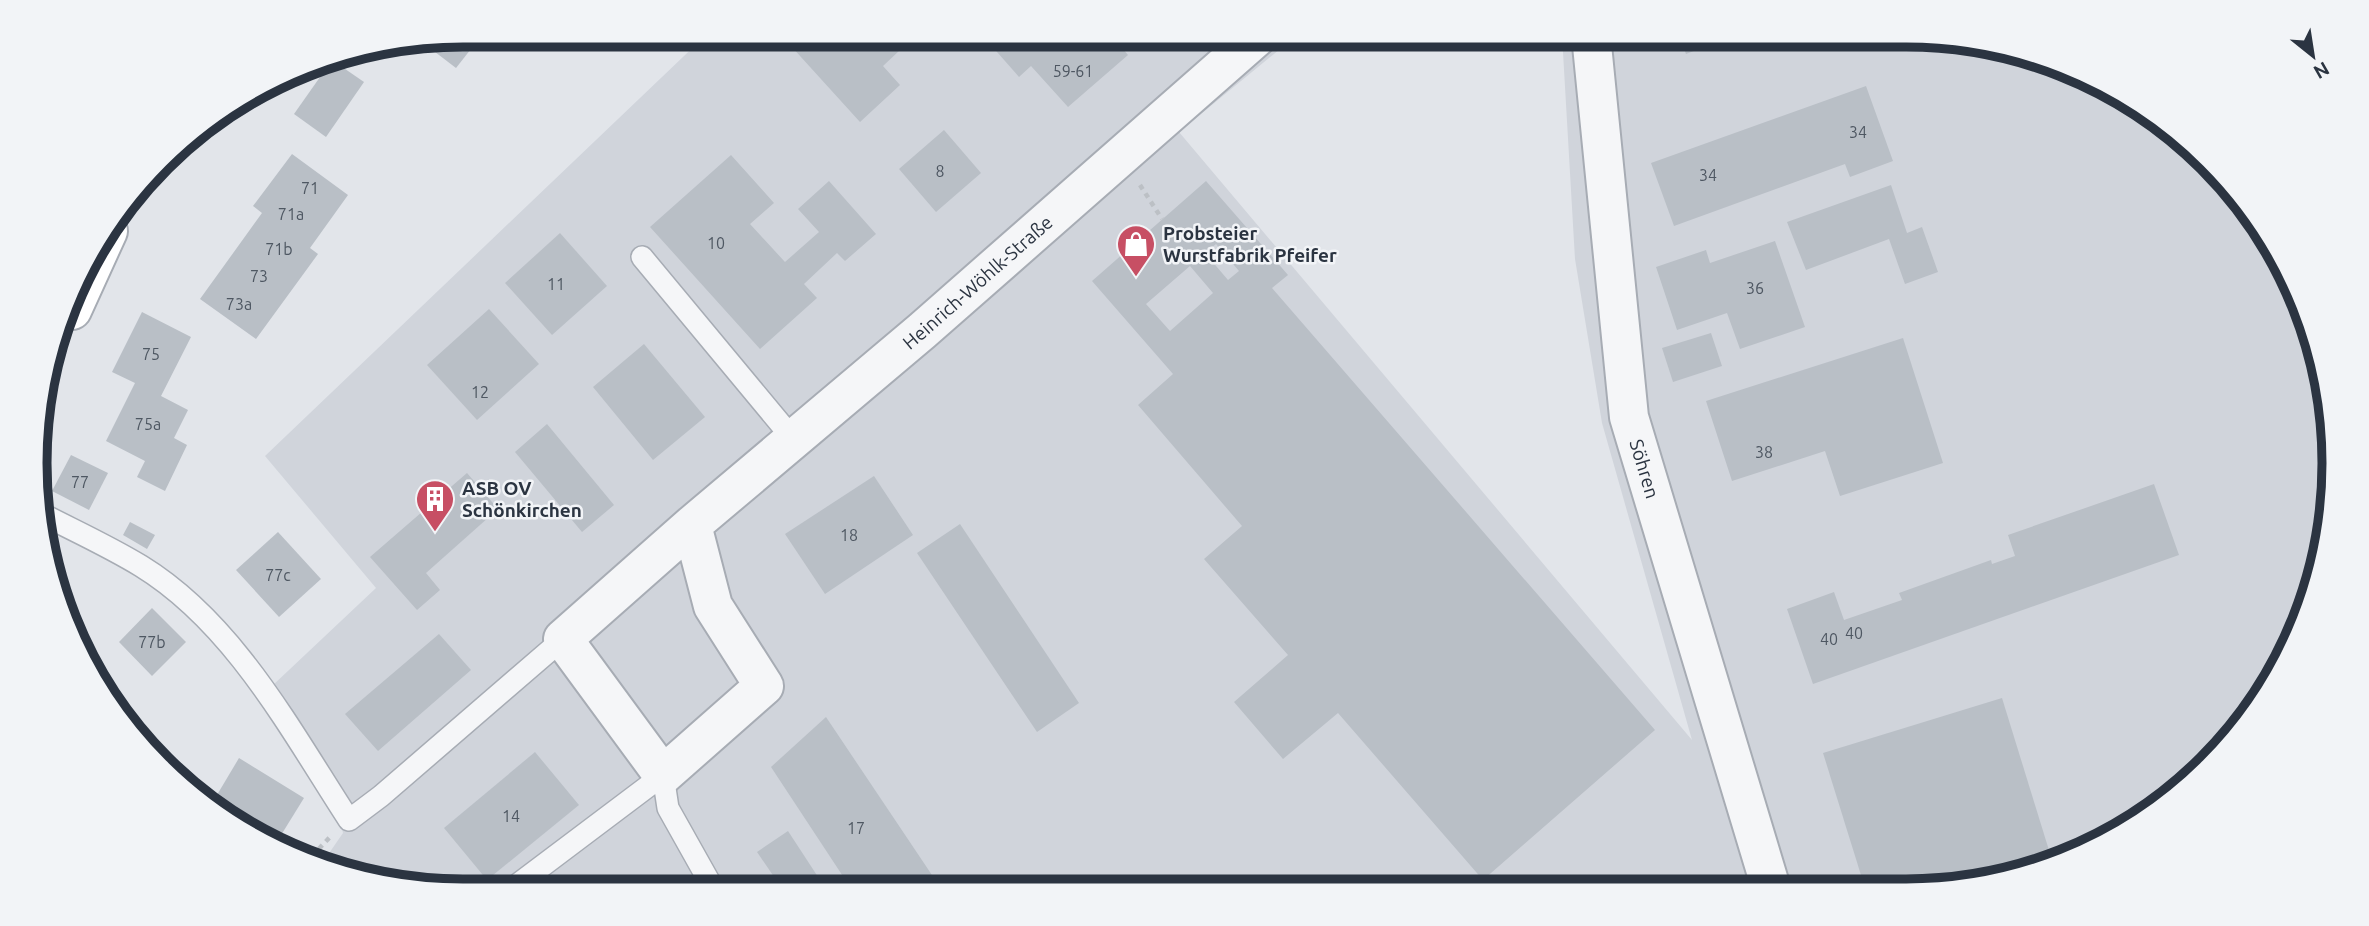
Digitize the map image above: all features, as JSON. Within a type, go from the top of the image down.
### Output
[{"type":"street","name":"Heinrich-Wöhlk-Straße","points":[[563,639],[692,525],[932,322],[1245,47]]},
{"type":"street","name":"Söhren","points":[[1592,47],[1629,417],[1768,879]]},
{"type":"street","points":[[563,639],[663,775],[764,686],[713,606],[692,525]]},
{"type":"lane","points":[[642,257],[793,440]]},
{"type":"lane","points":[[51,519],[142,567],[177,593],[217,629],[251,672],[349,820],[382,796],[563,639]]},
{"type":"lane","points":[[525,879],[663,775],[668,808],[708,879]]},
{"type":"shaded area","points":[[693,47],[1282,47],[1179,132],[1692,740],[1602,423],[1575,259],[1563,47],[1906,47],[1987,55],[2040,69],[2065,79],[2137,117],[2200,169],[2252,232],[2290,304],[2308,355],[2314,382],[2322,463],[2314,544],[2300,597],[2279,647],[2236,716],[2180,776],[2137,809],[2090,836],[2014,865],[1960,875],[1906,879],[463,879],[382,871],[327,856],[343,833],[330,781],[272,686],[376,588],[265,456]]},
{"type":"building","points":[[473,47],[456,68],[431,49]]},
{"type":"building","points":[[792,47],[897,47],[900,50],[883,66],[900,85],[860,122]]},
{"type":"building","points":[[993,47],[1121,47],[1128,55],[1068,107],[1031,66],[1019,77]]},
{"type":"building","points":[[1683,47],[1704,47],[1686,54]]},
{"type":"building","points":[[340,66],[364,82],[326,137],[294,114],[324,71]]},
{"type":"building","points":[[1866,86],[1893,161],[1850,177],[1845,164],[1674,226],[1651,163]]},
{"type":"building","points":[[944,130],[981,173],[936,212],[899,169]]},
{"type":"building","points":[[292,154],[348,195],[310,248],[318,254],[256,339],[200,299],[262,213],[253,206]]},
{"type":"building","points":[[731,155],[774,203],[750,224],[785,262],[819,232],[798,209],[829,181],[876,234],[845,261],[837,253],[804,284],[817,298],[760,349],[650,227]]},
{"type":"building","points":[[1206,181],[1288,275],[1272,288],[1655,730],[1484,879],[1338,713],[1283,759],[1234,702],[1288,655],[1204,559],[1242,526],[1138,405],[1173,374],[1092,281]],"holes":[[[1216,244],[1239,271],[1228,280],[1205,253]],[[1190,266],[1213,293],[1170,331],[1146,304]]]},
{"type":"building","points":[[1891,185],[1907,233],[1922,227],[1938,272],[1905,284],[1889,239],[1806,270],[1787,222]]},
{"type":"building","points":[[560,233],[607,286],[552,335],[505,283]]},
{"type":"building","points":[[1775,241],[1805,327],[1740,349],[1727,313],[1677,330],[1656,267],[1706,250],[1710,263]]},
{"type":"building","points":[[489,309],[539,364],[477,420],[427,365]]},
{"type":"building","points":[[142,312],[191,337],[161,396],[188,410],[174,438],[187,445],[165,491],[137,477],[145,461],[106,441],[135,383],[112,372]]},
{"type":"building","points":[[1711,333],[1722,366],[1673,382],[1662,348]]},
{"type":"building","points":[[1903,338],[1943,463],[1840,496],[1825,451],[1732,481],[1706,401]]},
{"type":"building","points":[[644,344],[705,417],[653,460],[593,387]]},
{"type":"building","points":[[547,424],[614,505],[582,532],[515,452]]},
{"type":"building","points":[[71,455],[108,473],[89,510],[52,491]]},
{"type":"building","name":"ASB OV Schönkirchen","points":[[467,473],[498,509],[426,573],[440,590],[417,610],[370,557]]},
{"type":"building","points":[[874,476],[913,535],[825,594],[785,534]]},
{"type":"building","points":[[2154,484],[2179,555],[1813,684],[1787,609],[1834,592],[1844,620],[1902,600],[1899,593],[1991,560],[1992,564],[2015,556],[2008,535]]},
{"type":"building","points":[[130,522],[155,535],[147,549],[123,535]]},
{"type":"building","points":[[960,524],[1079,703],[1037,732],[917,553]]},
{"type":"building","points":[[278,532],[321,579],[279,617],[236,570]]},
{"type":"building","points":[[152,608],[186,642],[152,676],[119,642]]},
{"type":"building","points":[[439,634],[471,670],[378,751],[345,714]]},
{"type":"building","points":[[2002,698],[2050,853],[2014,865],[1960,875],[1862,879],[1823,753]]},
{"type":"building","points":[[826,717],[935,879],[845,879],[771,767]]},
{"type":"building","points":[[535,752],[579,805],[488,879],[444,828]]},
{"type":"building","points":[[239,758],[304,798],[280,837],[216,797]]},
{"type":"building","points":[[788,831],[819,879],[775,879],[757,852]]},
{"type":"place","name":"Probsteier Wurstfabrik Pfeifer","points":[[1136,278]]},
{"type":"place","name":"ASB OV Schönkirchen","points":[[435,533]]}]
